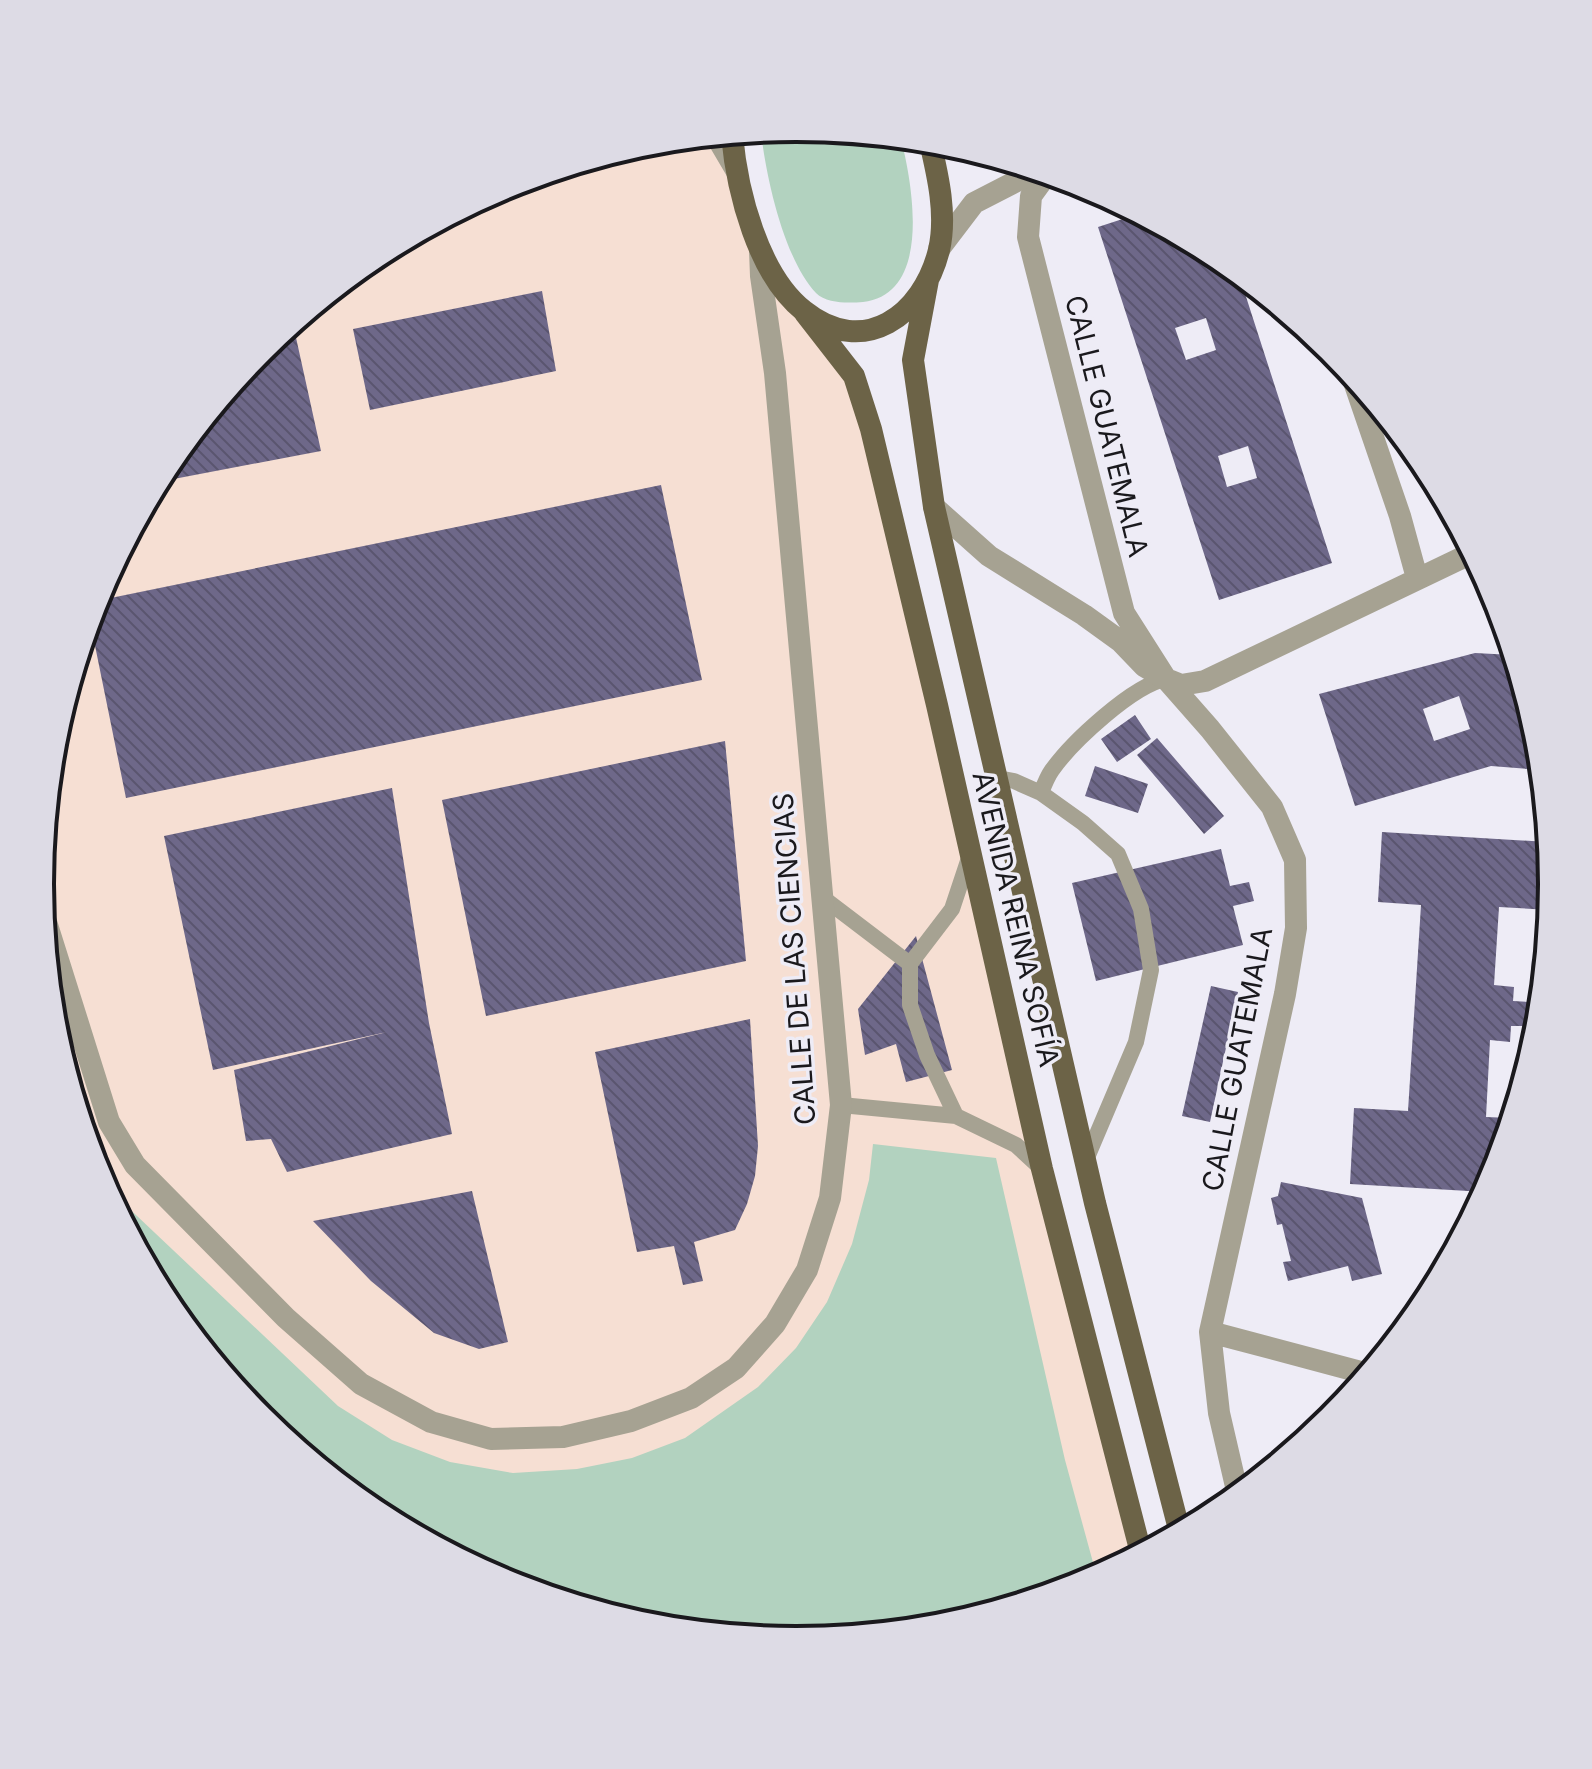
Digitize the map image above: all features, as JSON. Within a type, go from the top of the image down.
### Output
[{"type":"main road","name":"AVENIDA REINA SOFÍA","points":[[734,145],[739,177],[760,250],[776,279],[854,376],[871,429],[1042,1169],[1138,1542]]},
{"type":"main road","points":[[805,313],[834,328],[854,332],[871,332],[899,318],[928,280],[939,249],[941,202],[932,156]]},
{"type":"main road","name":"AVENIDA REINA SOFÍA","points":[[928,280],[913,360],[934,507],[1086,1160],[1177,1521]]},
{"type":"street","points":[[722,147],[739,177]]},
{"type":"street","points":[[939,249],[974,203],[1022,178]]},
{"type":"street","name":"CALLE GUATEMALA","points":[[1040,184],[1031,196],[1028,237],[1124,613],[1166,679],[1272,807],[1295,860],[1296,928],[1285,994],[1210,1332],[1219,1413],[1235,1482]]},
{"type":"street","name":"CALLE DE LAS CIENCIAS","points":[[58,961],[109,1122],[135,1165],[286,1318],[361,1384],[431,1422],[491,1439],[563,1437],[631,1421],[691,1398],[736,1368],[775,1324],[807,1270],[830,1198],[841,1105],[775,373],[760,250]]},
{"type":"street","points":[[1362,405],[1400,516],[1417,578]]},
{"type":"street","points":[[934,507],[989,556],[1084,615],[1120,641],[1144,666],[1181,685],[1205,681],[1462,558]]},
{"type":"street","points":[[1210,1332],[1356,1371]]},
{"type":"lane","points":[[1041,793],[1051,771],[1083,735],[1143,687],[1166,679]]},
{"type":"lane","points":[[998,778],[1014,781],[1041,793],[1083,823],[1118,854],[1141,909],[1151,970],[1136,1042],[1086,1160]]},
{"type":"lane","points":[[956,1116],[927,1055],[910,1005],[910,964],[952,909],[970,853]]},
{"type":"lane","points":[[822,897],[910,964]]},
{"type":"lane","points":[[841,1105],[956,1116],[1016,1145],[1042,1169]]},
{"type":"shaded area","points":[[731,146],[769,278],[850,379],[1133,1545],[1035,1587],[941,1612],[845,1625],[747,1625],[651,1612],[604,1601],[557,1587],[468,1550],[425,1527],[344,1473],[271,1409],[238,1374],[179,1297],[153,1255],[110,1168],[93,1123],[79,1077],[60,981],[54,884],[56,836],[60,788],[79,692],[110,601],[153,513],[207,433],[271,360],[344,296],[425,242],[512,199],[557,182],[651,157]]},
{"type":"green space","points":[[763,143],[845,144],[903,151],[910,183],[912,235],[909,259],[900,280],[885,295],[863,302],[838,302],[816,293],[786,239]]},
{"type":"green space","points":[[873,1144],[996,1158],[1065,1460],[1093,1564],[988,1601],[941,1612],[845,1625],[747,1625],[699,1620],[651,1612],[557,1587],[468,1550],[425,1527],[344,1473],[307,1442],[271,1409],[207,1336],[153,1255],[129,1208],[338,1406],[392,1440],[450,1462],[513,1473],[577,1469],[632,1458],[685,1438],[758,1387],[796,1348],[827,1302],[852,1244],[869,1180]]},
{"type":"building","points":[[1123,219],[1167,242],[1245,294],[1332,563],[1219,600],[1098,227]],"holes":[[[1206,318],[1216,350],[1186,360],[1175,328]],[[1248,446],[1257,478],[1227,487],[1218,456]]]},
{"type":"building","points":[[542,291],[556,371],[370,410],[353,329]]},
{"type":"building","points":[[296,337],[321,451],[175,479],[238,395]]},
{"type":"building","points":[[661,485],[702,680],[126,798],[94,642],[111,598]]},
{"type":"building","points":[[1475,653],[1502,654],[1513,692],[1529,769],[1491,766],[1355,806],[1319,694]],"holes":[[[1459,696],[1470,729],[1434,741],[1423,709]]]},
{"type":"building","points":[[1135,715],[1151,739],[1117,762],[1101,739]]},
{"type":"building","points":[[1157,738],[1224,816],[1204,834],[1137,755]]},
{"type":"building","points":[[725,741],[746,961],[486,1016],[442,800]]},
{"type":"building","points":[[1095,766],[1148,784],[1138,813],[1085,796]]},
{"type":"building","points":[[392,788],[429,1023],[452,1134],[287,1172],[271,1139],[246,1141],[234,1070],[387,1032],[213,1070],[164,836]]},
{"type":"building","points":[[1382,832],[1536,841],[1537,909],[1499,907],[1494,985],[1514,987],[1513,1001],[1529,1002],[1524,1026],[1511,1026],[1510,1042],[1490,1040],[1486,1117],[1501,1118],[1471,1191],[1350,1184],[1354,1108],[1408,1111],[1421,905],[1378,902]]},
{"type":"building","points":[[1221,849],[1230,886],[1249,882],[1254,901],[1233,906],[1243,945],[1096,981],[1072,883]]},
{"type":"building","points":[[916,936],[952,1070],[906,1082],[896,1044],[865,1055],[858,1009]]},
{"type":"building","points":[[1532,959],[1534,959],[1529,997]]},
{"type":"building","points":[[1211,986],[1238,992],[1210,1122],[1182,1116]]},
{"type":"building","points":[[750,1019],[758,1146],[755,1176],[735,1230],[694,1242],[703,1281],[683,1285],[674,1246],[637,1252],[595,1052]]},
{"type":"building","points":[[1281,1182],[1362,1198],[1382,1274],[1352,1281],[1348,1266],[1288,1281],[1283,1262],[1291,1261],[1282,1224],[1277,1225],[1271,1198],[1278,1196]]},
{"type":"building","points":[[472,1191],[508,1342],[479,1349],[434,1333],[371,1281],[313,1221]]}]
